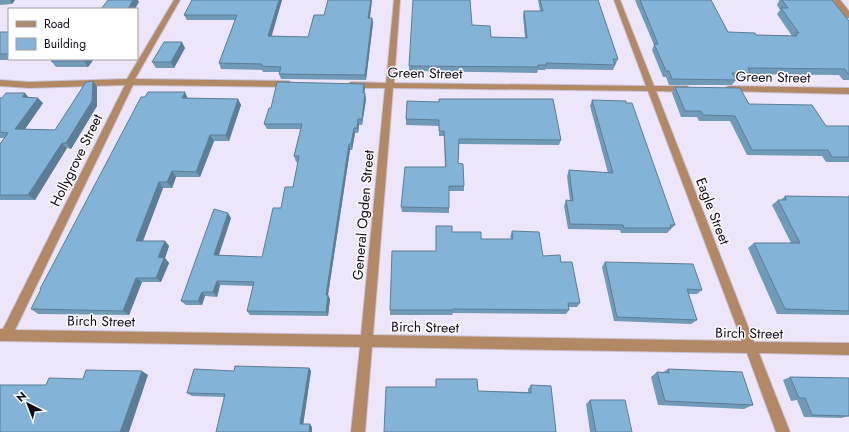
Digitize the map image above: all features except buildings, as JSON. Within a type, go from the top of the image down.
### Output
[{"type":"street","name":"Hollygrove Street","points":[[3,335],[130,82],[177,0]]},
{"type":"street","name":"General Ogden Street","points":[[358,432],[397,0]]},
{"type":"street","name":"Eagle Street","points":[[617,0],[783,432]]},
{"type":"street","points":[[836,0],[849,16]]},
{"type":"street","points":[[0,83],[29,85],[130,82],[295,84]]},
{"type":"street","name":"Green Street","points":[[342,85],[698,89]]},
{"type":"street","name":"Green Street","points":[[722,89],[849,91]]},
{"type":"street","name":"Birch Street","points":[[3,335],[849,349]]}]
